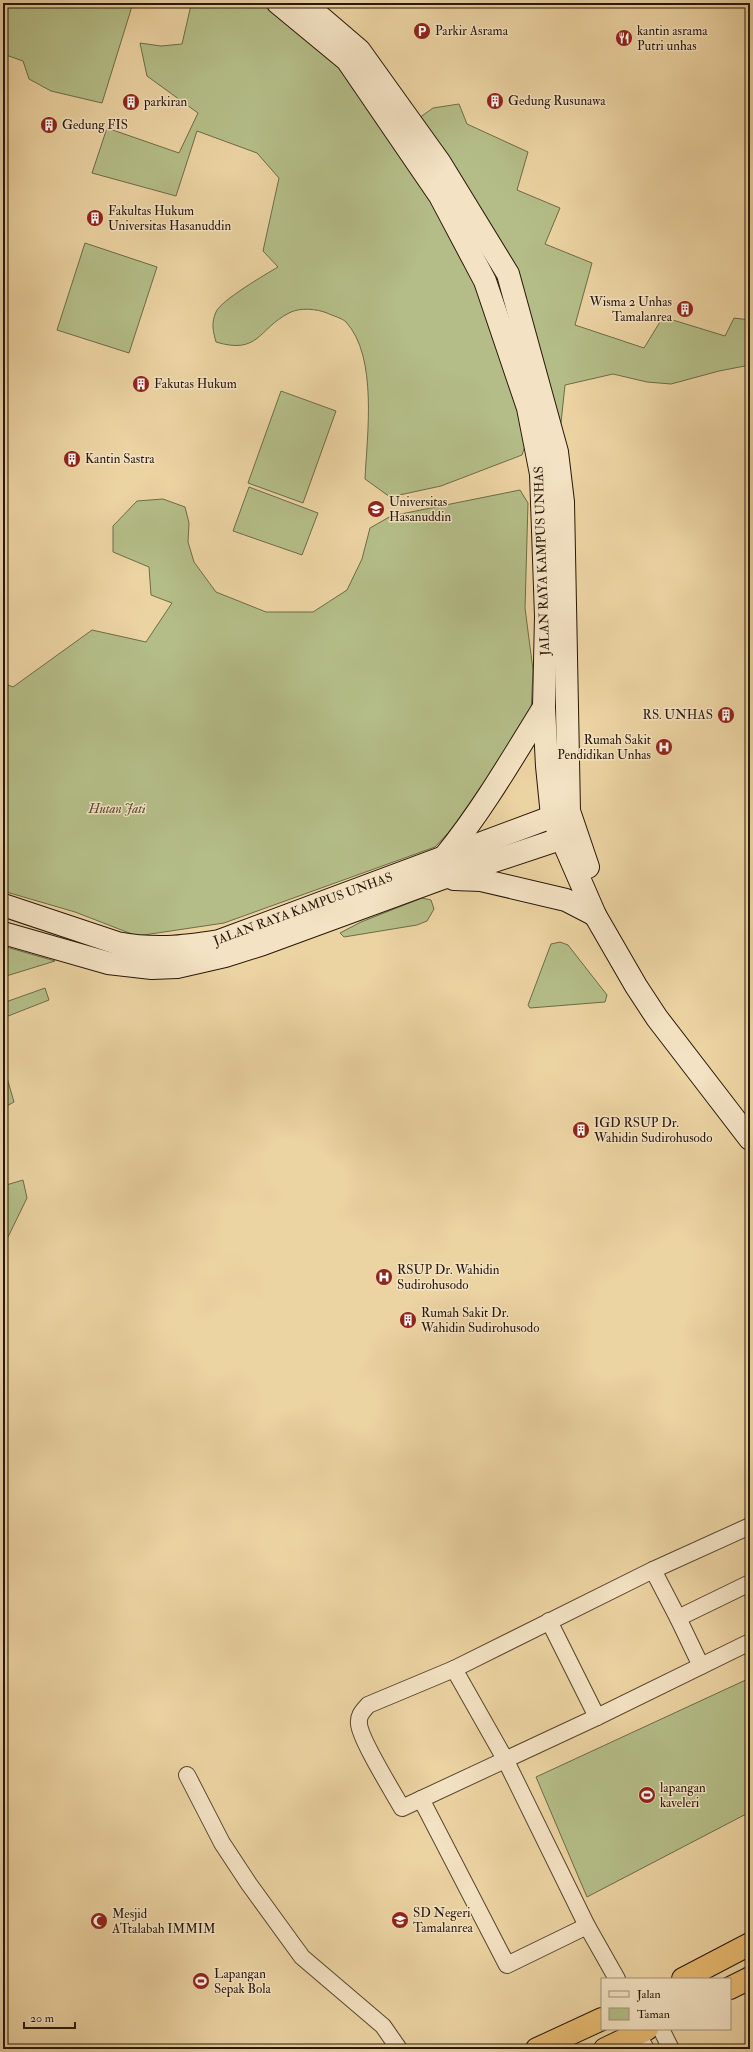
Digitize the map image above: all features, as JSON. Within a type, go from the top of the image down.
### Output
[{"type":"highway","points":[[685,1978],[750,1944]]},
{"type":"highway","points":[[731,1988],[750,1978]]},
{"type":"highway","points":[[537,2049],[601,2019]]},
{"type":"highway","points":[[605,2049],[641,2035]]},
{"type":"street","name":"JALAN RAYA KAMPUS UNHAS","points":[[278,3],[347,60],[423,170],[452,219],[485,281],[528,408],[541,474],[552,500],[561,813]]},
{"type":"street","name":"JALAN RAYA KAMPUS UNHAS","points":[[304,3],[359,50],[440,163],[508,274],[556,452],[546,616],[544,707],[547,766],[595,915],[750,1139]]},
{"type":"street","points":[[444,867],[544,707]]},
{"type":"street","name":"JALAN RAYA KAMPUS UNHAS","points":[[3,933],[108,963],[146,968],[177,967],[225,956],[250,948],[444,867],[561,813]]},
{"type":"street","name":"JALAN RAYA KAMPUS UNHAS","points":[[570,836],[589,870],[608,912],[646,979],[656,1005],[750,1122]]},
{"type":"street","points":[[444,867],[570,836]]},
{"type":"street","name":"JALAN RAYA KAMPUS UNHAS","points":[[3,905],[117,943],[147,947],[178,948],[218,941],[444,867]]},
{"type":"street","points":[[444,867],[481,880],[566,900],[595,915]]},
{"type":"street","points":[[750,1526],[653,1570],[454,1669],[368,1705],[360,1715],[359,1726],[369,1749],[402,1808],[597,1717],[750,1642]]},
{"type":"street","points":[[653,1570],[701,1666]]},
{"type":"street","points":[[678,1618],[750,1583]]},
{"type":"street","points":[[550,1621],[597,1717]]},
{"type":"street","points":[[454,1669],[505,1759],[587,1926],[616,1978]]},
{"type":"street","points":[[187,1775],[222,1843],[249,1884],[302,1957],[383,2026],[400,2049]]},
{"type":"street","points":[[421,1799],[507,1965],[587,1926]]},
{"type":"street","points":[[662,2030],[671,2049]]},
{"type":"green space","points":[[3,3],[133,3],[102,103],[51,91],[29,79],[23,61],[3,54]]},
{"type":"green space","points":[[188,3],[264,3],[276,9],[322,49],[380,114],[453,235],[503,351],[527,440],[522,455],[441,486],[390,497],[365,479],[368,419],[367,375],[363,355],[356,337],[346,322],[340,318],[323,312],[308,309],[298,310],[293,311],[279,319],[250,343],[230,345],[216,342],[213,331],[213,323],[214,316],[219,307],[244,288],[278,267],[263,251],[279,178],[257,153],[197,131],[176,196],[92,173],[107,128],[179,153],[198,113],[147,76],[140,43],[161,46],[182,44],[191,5]]},
{"type":"green space","points":[[459,104],[467,124],[528,152],[517,190],[560,208],[545,244],[592,263],[575,325],[644,348],[663,317],[725,336],[734,318],[750,320],[750,365],[719,371],[671,384],[647,382],[613,374],[565,385],[560,432],[525,368],[405,128],[433,108]]},
{"type":"green space","points":[[85,243],[157,267],[129,353],[57,330]]},
{"type":"green space","points":[[281,391],[336,411],[303,503],[248,483]]},
{"type":"green space","points":[[249,487],[318,513],[302,555],[233,531]]},
{"type":"green space","name":"Hutan Jati","points":[[520,490],[528,503],[525,608],[533,670],[531,713],[476,803],[435,847],[224,923],[137,936],[75,912],[3,891],[3,683],[13,687],[92,630],[146,642],[172,603],[151,595],[149,567],[113,552],[113,526],[137,501],[163,499],[185,507],[189,523],[188,542],[194,562],[216,592],[266,612],[313,612],[347,590],[362,559],[370,528],[391,516]]},
{"type":"green space","points":[[422,898],[431,900],[434,909],[427,921],[417,925],[344,937],[340,933],[361,922]]},
{"type":"green space","points":[[560,942],[568,945],[607,995],[605,1002],[530,1008],[528,1005],[551,944]]},
{"type":"green space","points":[[3,946],[55,961],[3,977]]},
{"type":"green space","points":[[45,988],[49,1000],[3,1018],[3,1003]]},
{"type":"green space","points":[[3,1064],[14,1102],[3,1108]]},
{"type":"green space","points":[[23,1180],[27,1198],[8,1237],[3,1234],[3,1186]]},
{"type":"green space","name":"lapangan kaveleri","points":[[750,1678],[750,1812],[587,1897],[536,1777]]},
{"type":"place","name":"Parkir Asrama","points":[[422,31]]},
{"type":"place","name":"kantin asrama Putri unhas","points":[[624,38]]},
{"type":"place","name":"Gedung Rusunawa","points":[[495,101]]},
{"type":"place","name":"parkiran","points":[[131,102]]},
{"type":"place","name":"Gedung FIS","points":[[49,125]]},
{"type":"place","name":"Fakultas Hukum Universitas Hasanuddin","points":[[95,218]]},
{"type":"place","name":"Wisma 2 Unhas Tamalanrea","points":[[685,309]]},
{"type":"place","name":"Fakutas Hukum","points":[[141,384]]},
{"type":"place","name":"Kantin Sastra","points":[[72,459]]},
{"type":"place","name":"Universitas Hasanuddin","points":[[376,509]]},
{"type":"place","name":"RS. UNHAS","points":[[726,715]]},
{"type":"place","name":"Rumah Sakit Pendidikan Unhas","points":[[664,747]]},
{"type":"place","name":"IGD RSUP Dr. Wahidin Sudirohusodo","points":[[581,1130]]},
{"type":"place","name":"RSUP Dr. Wahidin Sudirohusodo","points":[[384,1277]]},
{"type":"place","name":"Rumah Sakit Dr. Wahidin Sudirohusodo","points":[[408,1320]]},
{"type":"place","name":"lapangan kaveleri","points":[[647,1795]]},
{"type":"place","name":"SD Negeri Tamalanrea","points":[[400,1920]]},
{"type":"place","name":"Mesjid ATtalabah IMMIM","points":[[99,1921]]},
{"type":"place","name":"Lapangan Sepak Bola","points":[[201,1981]]}]
